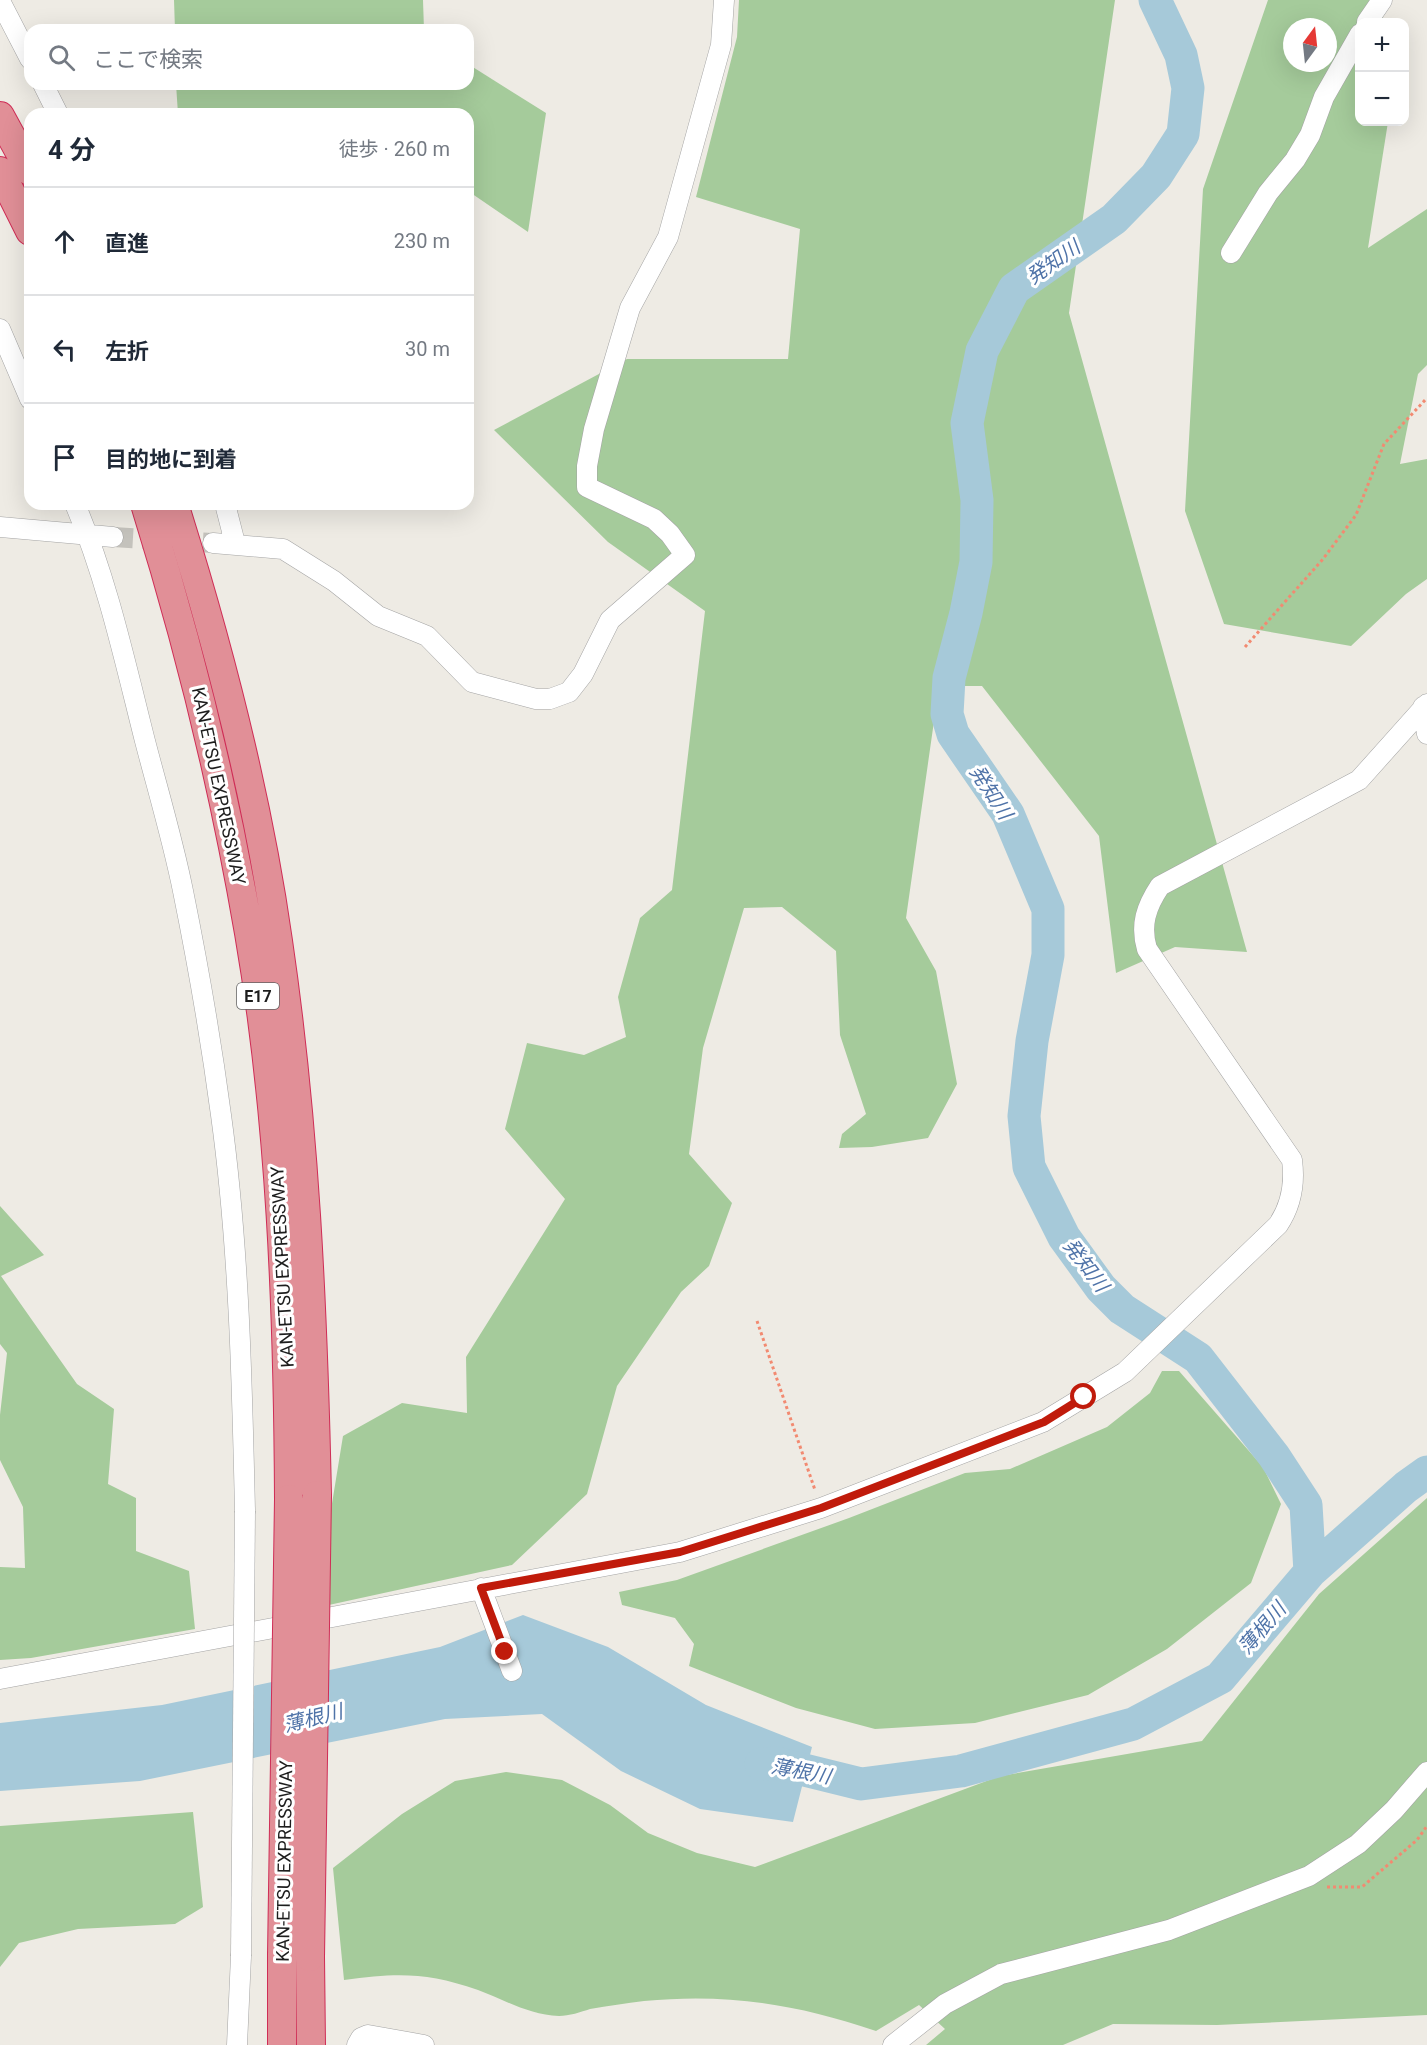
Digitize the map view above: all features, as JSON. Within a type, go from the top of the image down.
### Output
[{"type":"highway","points":[[0,116],[24,160]]},
{"type":"highway","points":[[0,171],[24,219]]},
{"type":"highway","name":"KAN-ETSU EXPRESSWAY","points":[[147,510],[179,614],[206,721],[250,935],[276,1167],[288,1384],[303,1497],[311,2045]]},
{"type":"highway","name":"KAN-ETSU EXPRESSWAY","points":[[176,510],[205,601],[234,711],[278,939],[303,1165],[311,1274],[282,1956],[282,2045]]},
{"type":"street","points":[[213,543],[235,543],[283,549],[307,562],[378,616],[427,636],[472,682],[536,699],[550,699],[569,692],[583,674],[610,620],[685,555],[670,534],[654,519],[587,487],[587,466],[594,429],[630,308],[668,237],[722,45],[724,0]]},
{"type":"street","points":[[1370,18],[1382,0]]},
{"type":"street","points":[[0,1],[24,47]]},
{"type":"street","points":[[1231,253],[1268,193],[1295,160],[1310,135],[1324,97],[1355,41]]},
{"type":"street","points":[[46,90],[55,108]]},
{"type":"street","points":[[0,329],[24,385]]},
{"type":"street","points":[[78,510],[89,536],[183,889],[204,1004],[221,1117],[235,1249],[242,1375],[245,1511],[241,1956],[237,2045]]},
{"type":"street","points":[[227,510],[235,543]]},
{"type":"street","points":[[0,527],[113,537]]},
{"type":"street","points":[[1425,706],[1427,734]]},
{"type":"street","points":[[0,1679],[680,1552],[821,1508],[1044,1422],[1125,1372],[1192,1311],[1278,1225],[1288,1204],[1294,1173],[1292,1160],[1147,949],[1142,933],[1151,900],[1160,886],[1359,780],[1425,706]]},
{"type":"street","points":[[481,1588],[512,1671]]},
{"type":"street","points":[[893,2045],[945,2004],[1001,1974],[1169,1930],[1310,1876],[1358,1844],[1394,1810],[1427,1772]]},
{"type":"street","points":[[357,2045],[362,2038],[368,2035],[424,2045]]},
{"type":"path","points":[[1245,647],[1323,559],[1356,515],[1383,444],[1427,398]]},
{"type":"path","points":[[757,1321],[821,1508]]},
{"type":"path","points":[[1283,1888],[1362,1887],[1417,1840],[1427,1826]]},
{"type":"green space","points":[[174,0],[423,0],[424,24],[175,24]]},
{"type":"green space","points":[[739,0],[1115,0],[1069,313],[1247,952],[1175,947],[1116,973],[1099,836],[982,686],[939,686],[906,918],[936,971],[957,1084],[928,1138],[872,1147],[839,1148],[842,1134],[866,1114],[840,1035],[836,951],[782,907],[744,908],[703,1048],[689,1154],[732,1203],[709,1266],[681,1292],[617,1386],[587,1494],[512,1565],[315,1608],[343,1436],[402,1403],[467,1413],[466,1357],[565,1199],[505,1129],[527,1043],[584,1055],[626,1037],[618,997],[640,918],[672,890],[705,611],[608,542],[494,430],[627,359],[788,359],[800,229],[696,197],[737,37]]},
{"type":"green space","points":[[1268,0],[1371,0],[1383,18],[1355,18],[1355,126],[1387,126],[1368,248],[1427,209],[1427,365],[1418,374],[1400,464],[1427,459],[1427,579],[1406,594],[1351,646],[1224,624],[1185,511],[1203,189]]},
{"type":"green space","points":[[474,68],[546,113],[528,232],[474,195],[474,108],[178,108],[176,90],[474,90]]},
{"type":"green space","points":[[0,1206],[44,1255],[1,1276],[77,1384],[114,1409],[108,1484],[136,1498],[136,1551],[189,1571],[195,1629],[31,1658],[0,1660],[0,1567],[25,1568],[23,1507],[0,1460],[0,1415],[7,1353],[0,1344]]},
{"type":"green space","points":[[1162,1371],[1179,1371],[1263,1467],[1281,1504],[1251,1583],[1167,1649],[1088,1695],[975,1723],[875,1729],[796,1708],[689,1666],[694,1644],[675,1618],[622,1605],[619,1592],[677,1580],[965,1473],[1010,1469],[1107,1427],[1150,1393]]},
{"type":"green space","points":[[1427,1498],[1427,2015],[1217,2025],[1113,2024],[1063,2045],[926,2045],[945,2029],[919,2005],[876,2031],[818,2014],[733,2000],[644,2001],[559,2016],[537,2013],[478,1990],[427,1977],[396,1975],[344,1980],[333,1868],[402,1814],[455,1781],[506,1772],[562,1780],[610,1805],[648,1833],[697,1853],[755,1867],[1000,1776],[1202,1741],[1319,1594]]},
{"type":"green space","points":[[193,1812],[203,1907],[175,1924],[78,1929],[19,1943],[0,1967],[0,1826]]},
{"type":"water","points":[[523,1615],[608,1647],[706,1705],[812,1747],[793,1822],[700,1809],[621,1771],[542,1714],[445,1719],[140,1781],[0,1791],[0,1723],[162,1705],[440,1647]]},
{"type":"waterway","name":"発知川","points":[[1155,0],[1181,55],[1188,88],[1183,134],[1156,176],[1114,219],[1014,289],[982,351],[967,423],[977,500],[976,562],[966,613],[949,678],[947,714],[953,734],[1008,814],[1048,909],[1048,955],[1032,1041],[1024,1116],[1029,1167],[1064,1237],[1101,1288],[1122,1309],[1198,1358],[1274,1456],[1306,1505],[1310,1572]]},
{"type":"waterway","name":"薄根川","points":[[761,1764],[776,1763],[861,1784],[961,1771],[1133,1724],[1220,1678],[1310,1572],[1406,1487],[1427,1472]]},
{"type":"tunnel","points":[[113,537],[213,543]]},
{"type":"route","points":[[505,1652],[481,1588],[680,1552],[821,1508],[1044,1422],[1084,1397]]}]
